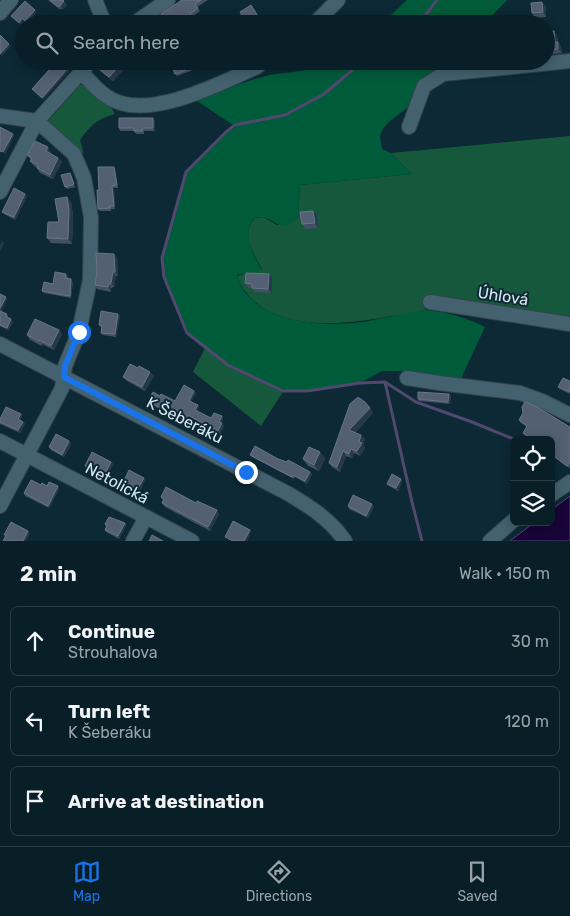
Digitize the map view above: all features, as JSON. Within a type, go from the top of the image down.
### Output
[{"type":"street","points":[[0,13],[11,0]]},
{"type":"street","points":[[95,0],[101,15]]},
{"type":"street","points":[[146,15],[168,0]]},
{"type":"street","points":[[323,15],[338,0]]},
{"type":"street","points":[[555,62],[570,60]]},
{"type":"street","points":[[0,192],[37,121],[80,72],[107,97],[127,104],[155,105],[197,94],[250,70]]},
{"type":"street","points":[[409,127],[424,86],[443,74],[479,70]]},
{"type":"street","points":[[0,116],[37,121],[74,154],[84,178],[90,217],[90,280],[79,332],[65,366],[62,388],[0,506]]},
{"type":"street","name":"Úhlová","points":[[430,302],[570,324]]},
{"type":"street","name":"K Šeberáku","points":[[0,344],[287,493],[323,516],[345,541]]},
{"type":"street","points":[[407,378],[439,384],[520,393],[542,401],[570,416]]},
{"type":"street","name":"Netolická","points":[[0,441],[192,541]]},
{"type":"street","points":[[555,491],[570,482]]},
{"type":"street","points":[[133,541],[146,517]]},
{"type":"street","points":[[490,541],[510,524]]},
{"type":"green space","points":[[407,0],[507,0],[493,15],[391,15]]},
{"type":"green space","points":[[306,70],[434,70],[412,103],[385,126],[380,137],[382,149],[391,153],[412,174],[300,185],[298,218],[282,226],[262,217],[257,217],[250,224],[250,244],[262,270],[237,275],[245,291],[257,304],[272,313],[290,319],[328,324],[363,322],[427,310],[457,316],[485,327],[459,383],[407,371],[382,371],[360,383],[307,391],[283,391],[228,365],[189,334],[164,277],[162,258],[186,172],[224,134],[236,127],[197,101],[233,86],[270,75]]},
{"type":"green space","points":[[80,85],[89,85],[108,102],[115,114],[99,120],[91,126],[80,140],[84,154],[47,122]]},
{"type":"green space","points":[[570,136],[570,321],[435,300],[424,310],[410,314],[345,322],[301,321],[281,316],[263,308],[248,294],[237,276],[262,269],[255,257],[248,237],[248,230],[255,218],[263,217],[277,225],[298,218],[300,185],[412,174],[391,153]]},
{"type":"green space","points":[[206,346],[228,365],[284,390],[261,426],[193,372]]},
{"type":"shaded area","points":[[570,496],[570,541],[510,541],[530,526],[555,526],[555,507]]},
{"type":"building","points":[[50,0],[64,1],[60,6],[57,6]]},
{"type":"building","points":[[182,0],[201,0],[195,4],[198,8],[191,15],[161,14]]},
{"type":"building","points":[[25,1],[35,10],[30,15],[15,15],[15,20],[11,16]]},
{"type":"building","points":[[542,2],[543,12],[532,13],[531,3]]},
{"type":"building","points":[[251,5],[257,15],[242,15],[240,12]]},
{"type":"building","points":[[0,35],[9,44],[0,54]]},
{"type":"building","points":[[555,42],[558,42],[558,49],[555,49]]},
{"type":"building","points":[[49,70],[66,70],[42,98],[32,89]]},
{"type":"building","points":[[101,70],[116,70],[109,77]]},
{"type":"building","points":[[173,70],[186,70],[175,74]]},
{"type":"building","points":[[119,118],[153,118],[153,128],[143,128],[142,131],[134,131],[134,128],[119,128]]},
{"type":"building","points":[[0,127],[13,134],[3,152],[0,151]]},
{"type":"building","points":[[35,141],[48,147],[46,151],[58,158],[50,175],[37,168],[38,165],[30,161],[32,158],[27,155]]},
{"type":"building","points":[[98,167],[114,167],[117,185],[112,186],[114,206],[110,206],[110,208],[98,209]]},
{"type":"building","points":[[70,173],[74,184],[65,187],[61,175]]},
{"type":"building","points":[[14,188],[25,194],[14,217],[2,212]]},
{"type":"building","points":[[67,197],[69,210],[68,239],[47,238],[48,222],[59,222],[55,199]]},
{"type":"building","points":[[313,211],[315,223],[302,224],[300,212]]},
{"type":"building","points":[[96,253],[114,254],[115,272],[113,272],[111,283],[108,287],[95,285],[97,272]]},
{"type":"building","points":[[55,272],[66,274],[65,278],[71,279],[70,296],[42,291],[44,282],[53,284]]},
{"type":"building","points":[[246,273],[269,274],[268,289],[252,288],[252,284],[245,283]]},
{"type":"building","points":[[0,294],[6,297],[0,308]]},
{"type":"building","points":[[0,311],[7,314],[5,316],[11,319],[7,328],[0,325]]},
{"type":"building","points":[[101,311],[118,314],[115,334],[101,333],[102,326],[99,325]]},
{"type":"building","points":[[35,319],[59,330],[51,346],[27,335]]},
{"type":"building","points":[[130,364],[150,372],[142,387],[123,377]]},
{"type":"building","points":[[563,378],[570,381],[570,392],[558,387]]},
{"type":"building","points":[[184,385],[194,391],[189,401],[198,405],[195,410],[211,418],[214,413],[222,416],[219,422],[222,423],[215,437],[202,429],[204,424],[188,415],[185,421],[148,401],[153,392],[175,401]]},
{"type":"building","points":[[418,392],[449,394],[448,402],[418,399]]},
{"type":"building","points":[[358,397],[370,408],[349,430],[361,435],[359,442],[362,443],[357,451],[351,449],[349,454],[343,451],[337,467],[329,463],[350,404]]},
{"type":"building","points":[[525,402],[537,407],[570,427],[570,462],[567,466],[555,457],[555,436],[527,436],[523,433],[527,426],[519,420],[523,413],[522,407]]},
{"type":"building","points":[[6,407],[21,414],[18,419],[23,422],[18,430],[0,422]]},
{"type":"building","points":[[56,434],[69,441],[62,455],[49,447]]},
{"type":"building","points":[[255,446],[278,459],[287,462],[288,460],[310,472],[305,481],[293,475],[292,477],[250,455]]},
{"type":"building","points":[[309,447],[320,452],[314,465],[303,459]]},
{"type":"building","points":[[92,452],[111,462],[104,476],[85,466]]},
{"type":"building","points":[[129,470],[144,478],[136,492],[122,485]]},
{"type":"building","points":[[392,474],[401,479],[396,488],[387,484]]},
{"type":"building","points":[[31,480],[41,485],[42,483],[47,486],[49,482],[58,486],[48,506],[24,493]]},
{"type":"building","points":[[166,487],[196,503],[197,501],[217,510],[208,527],[162,503],[164,499],[161,497]]},
{"type":"building","points":[[353,495],[372,504],[366,516],[348,506]]},
{"type":"building","points":[[109,517],[125,523],[118,536],[105,530],[107,526],[105,524]]},
{"type":"building","points":[[233,521],[250,530],[244,541],[233,541],[225,537]]},
{"type":"building","points":[[11,522],[28,531],[23,541],[3,541]]},
{"type":"building","points":[[152,535],[163,541],[149,541]]},
{"type":"waterway","points":[[426,15],[437,0]]},
{"type":"waterway","points":[[352,70],[324,94],[285,115],[235,125],[186,172],[162,258],[164,277],[187,333],[228,365],[283,391],[307,391],[360,383],[385,382],[416,402],[510,438]]},
{"type":"waterway","points":[[385,382],[422,541]]},
{"type":"route","points":[[79,332],[65,366],[64,377],[246,472]]}]
